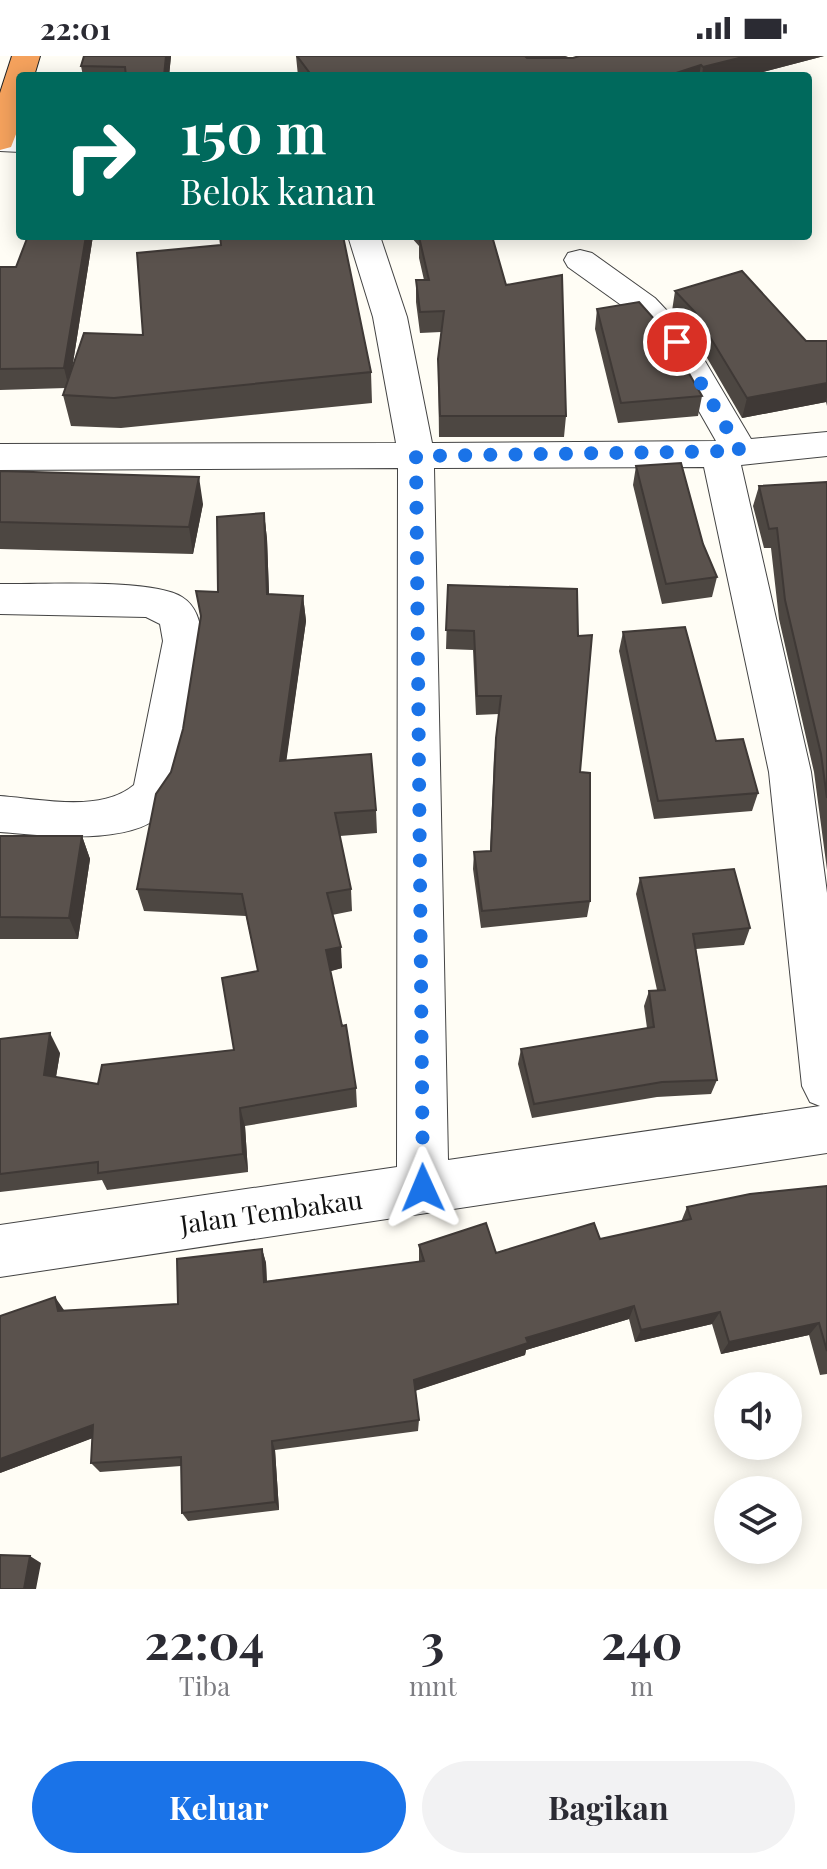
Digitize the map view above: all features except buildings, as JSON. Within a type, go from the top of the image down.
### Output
[{"type":"highway","points":[[0,142],[16,89]]},
{"type":"street","points":[[365,240],[405,383],[416,456],[423,1188]]},
{"type":"street","points":[[580,260],[643,305],[677,342],[730,452],[790,772],[827,1086]]},
{"type":"street","points":[[0,457],[730,452],[827,444]]},
{"type":"street","points":[[0,599],[146,602],[167,607],[179,618],[183,641],[157,782],[147,800],[129,812],[103,818],[0,814]]},
{"type":"street","name":"Jalan Tembakau","points":[[0,1251],[827,1129]]},
{"type":"route","points":[[423,1188],[416,456],[720,454],[740,451],[677,342]]}]
